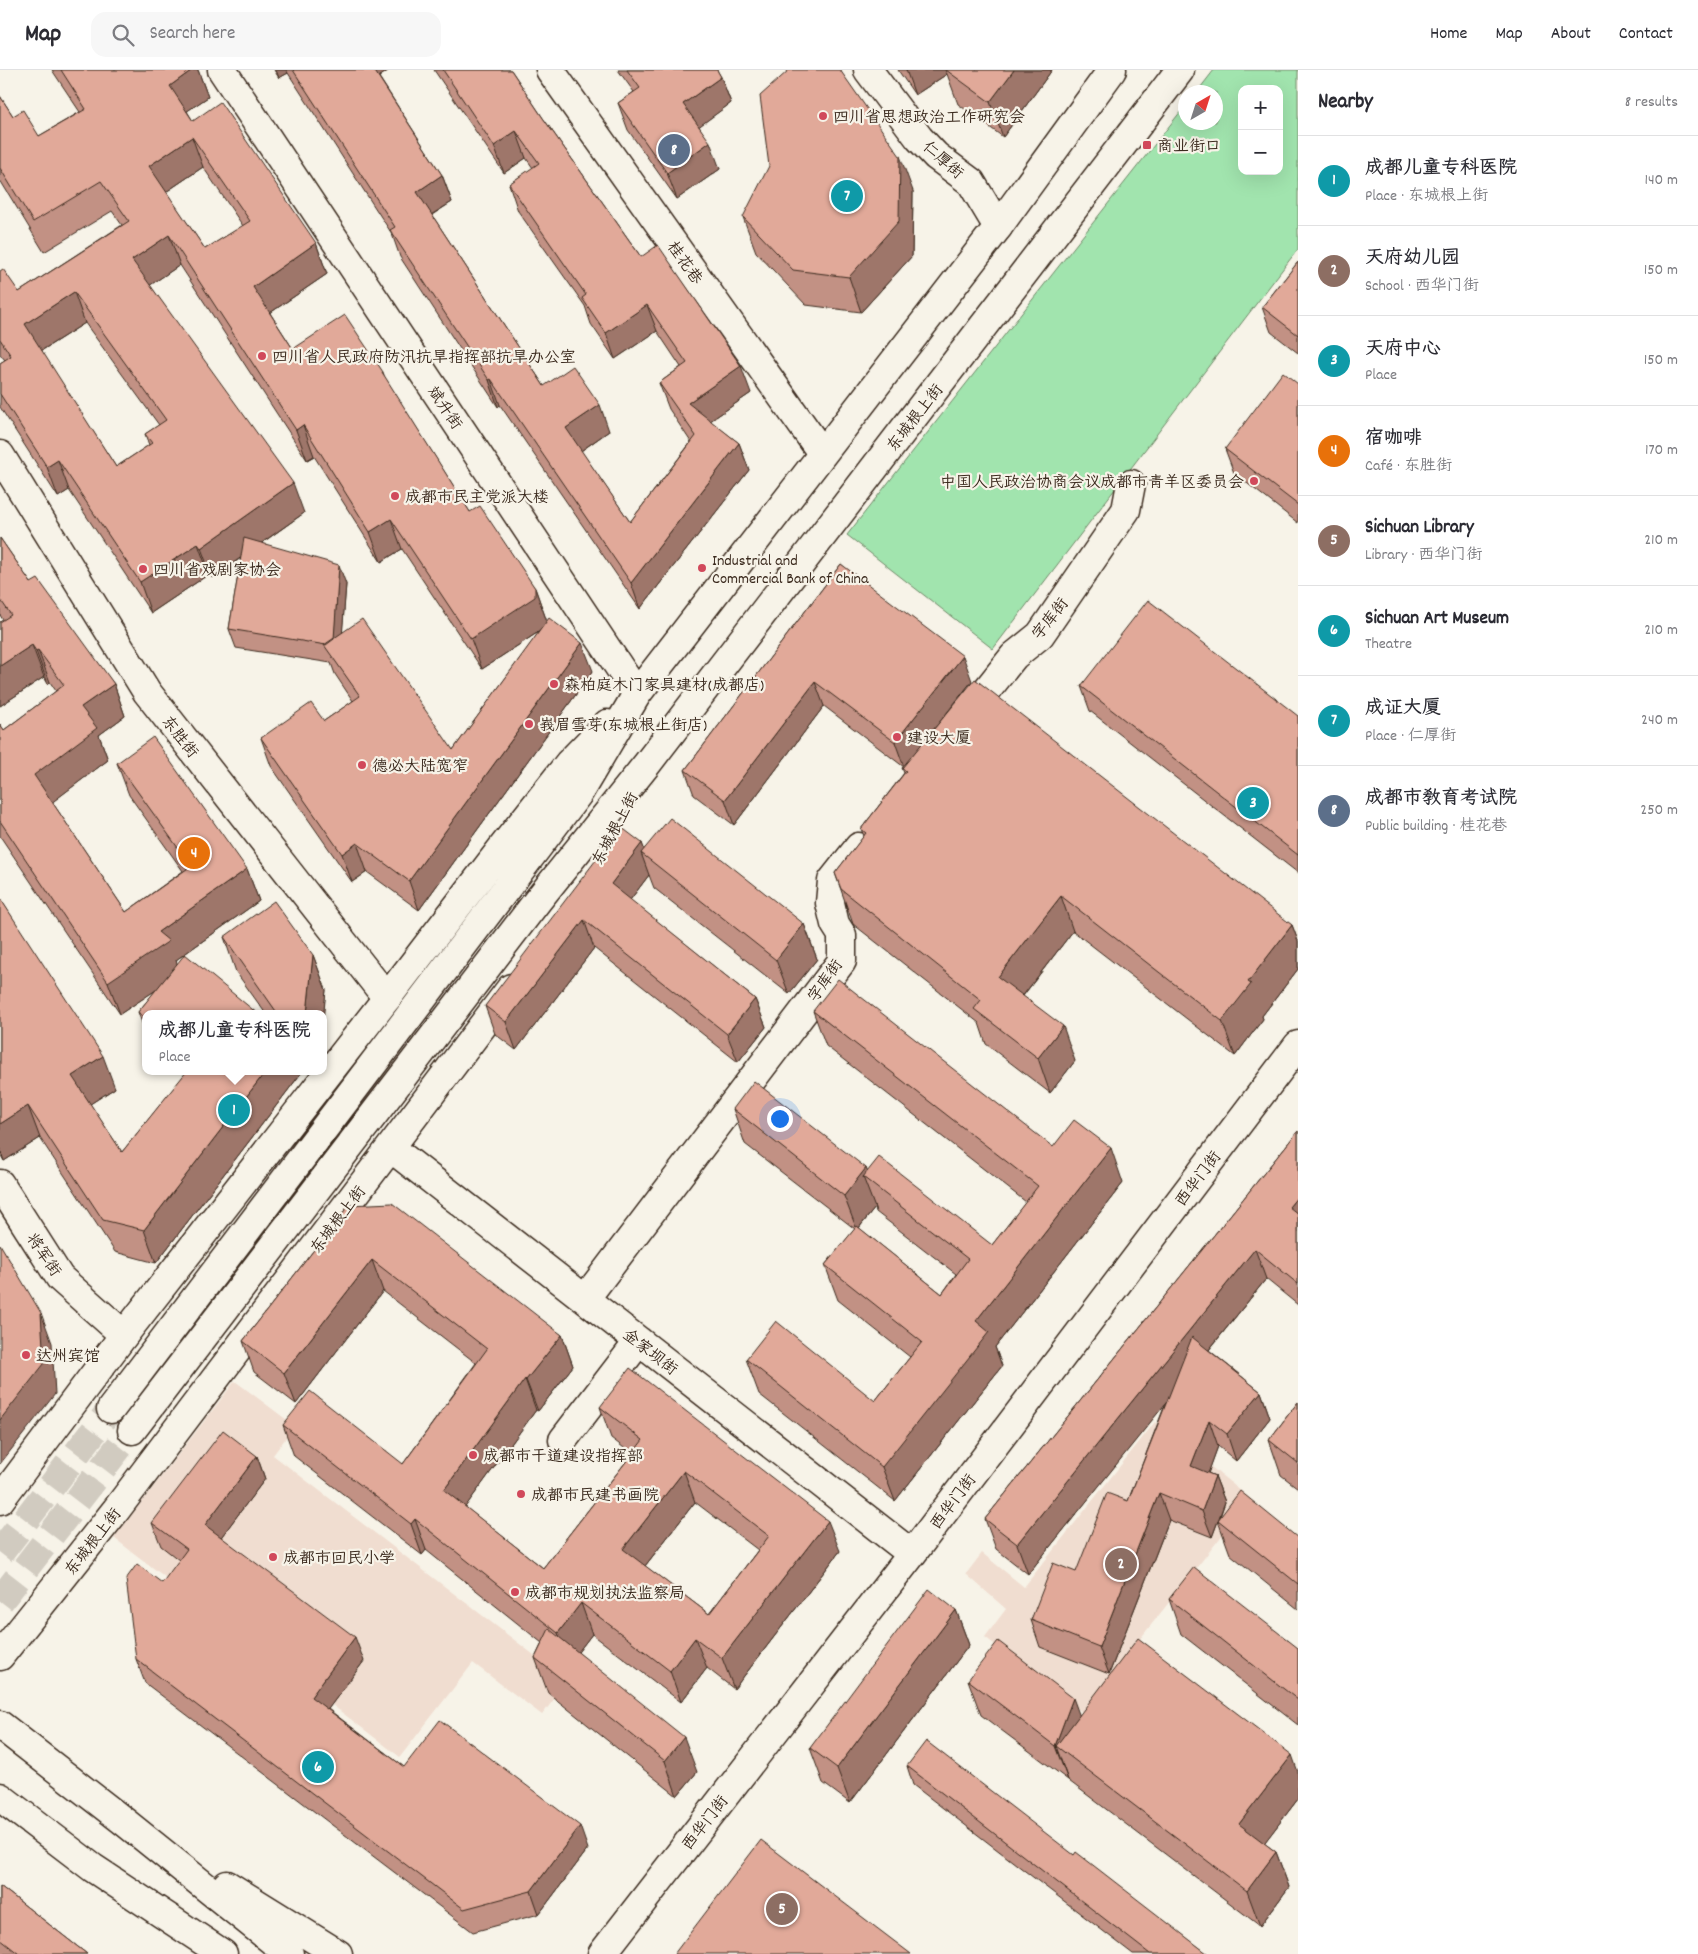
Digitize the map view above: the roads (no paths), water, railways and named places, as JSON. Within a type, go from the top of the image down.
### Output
[{"type":"main road","name":"斌升街","points":[[222,70],[637,694]]},
{"type":"main road","name":"桂花巷","points":[[550,70],[822,453]]},
{"type":"main road","name":"仁厚街","points":[[868,70],[919,138],[936,156],[971,182],[998,227]]},
{"type":"main road","points":[[111,1409],[578,794],[637,694],[998,227],[1112,70]]},
{"type":"main road","name":"东城根上街","points":[[132,1430],[538,900],[647,764],[1180,70]]},
{"type":"main road","name":"东胜街","points":[[0,455],[147,692],[387,998]]},
{"type":"main road","name":"字库街","points":[[946,742],[1014,656],[1040,635],[1126,510],[1131,484]]},
{"type":"main road","points":[[327,1075],[569,763],[637,694]]},
{"type":"main road","name":"东城根上街","points":[[588,877],[647,764]]},
{"type":"main road","name":"字库街","points":[[585,1299],[842,961],[842,936],[835,924],[830,903],[832,881],[876,827]]},
{"type":"main road","name":"东城根上街","points":[[0,1656],[116,1510],[527,966]]},
{"type":"main road","name":"西华门街","points":[[602,1954],[912,1554],[1298,1045]]},
{"type":"main road","points":[[0,1500],[124,1334],[327,1075]]},
{"type":"main road","name":"金家坝街","points":[[391,1148],[912,1554]]},
{"type":"main road","name":"将军街","points":[[0,1184],[60,1278],[124,1334]]},
{"type":"main road","points":[[563,1440],[639,1342]]},
{"type":"main road","points":[[0,1726],[126,1823],[289,1954]]},
{"type":"main road","points":[[0,1797],[93,1868],[193,1954]]},
{"type":"main road","points":[[126,1823],[338,1954]]},
{"type":"main road","points":[[93,1868],[223,1954]]},
{"type":"tunnel","points":[[0,1553],[111,1409]]},
{"type":"tunnel","points":[[0,1601],[132,1430]]},
{"type":"place","name":"四川省思想政治工作研究会","points":[[823,116]]},
{"type":"place","name":"商业街口","points":[[1147,145]]},
{"type":"place","name":"成都市教育考试院","points":[[674,150]]},
{"type":"place","name":"成证大厦","points":[[847,196]]},
{"type":"place","name":"四川省人民政府防汛抗旱指挥部抗旱办公室","points":[[262,356]]},
{"type":"place","name":"中国人民政治协商会议成都市青羊区委员会","points":[[1254,481]]},
{"type":"place","name":"成都市民主党派大楼","points":[[395,496]]},
{"type":"place","name":"Industrial and Commercial Bank of China","points":[[702,568]]},
{"type":"place","name":"四川省戏剧家协会","points":[[143,569]]},
{"type":"place","name":"森柏庭木门家具建材(成都店)","points":[[554,684]]},
{"type":"place","name":"峩眉雪芽(东城根上街店)","points":[[529,724]]},
{"type":"place","name":"建设大厦","points":[[897,737]]},
{"type":"place","name":"德必大陆宽窄","points":[[362,765]]},
{"type":"place","name":"天府中心","points":[[1253,803]]},
{"type":"place","name":"宿咖啡","points":[[194,853]]},
{"type":"place","name":"成都儿童专科医院","points":[[234,1110]]},
{"type":"place","name":"达州宾馆","points":[[26,1355]]},
{"type":"place","name":"成都市干道建设指挥部","points":[[473,1455]]},
{"type":"place","name":"成都市民建书画院","points":[[521,1494]]},
{"type":"place","name":"成都市回民小学","points":[[273,1557]]},
{"type":"place","name":"天府幼儿园","points":[[1121,1564]]},
{"type":"place","name":"成都市规划执法监察局","points":[[515,1592]]},
{"type":"place","name":"Sichuan Art Museum","points":[[318,1767]]},
{"type":"place","name":"Sichuan Library","points":[[782,1909]]}]
